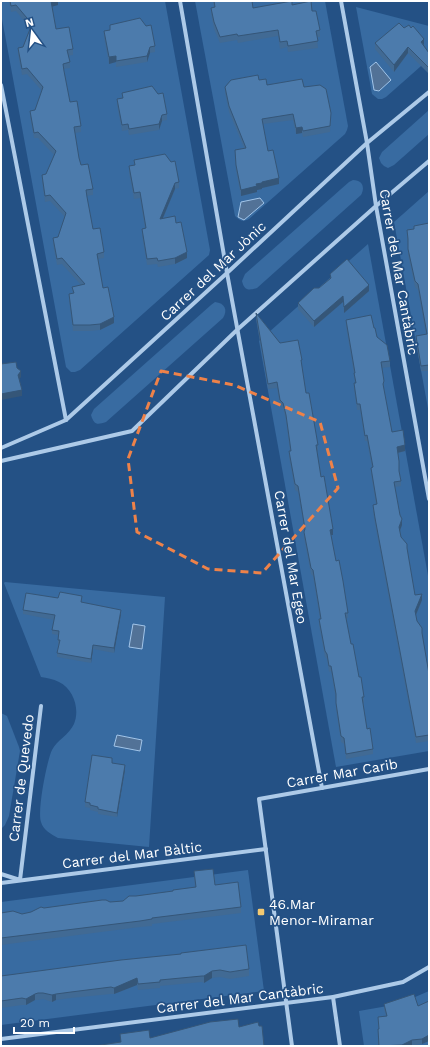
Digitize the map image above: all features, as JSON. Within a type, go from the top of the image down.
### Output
[{"type":"street","name":"Carrer del Mar Egeo","points":[[180,1],[322,788]]},
{"type":"street","name":"Carrer del Mar Cantàbric","points":[[341,1],[376,206],[429,499]]},
{"type":"street","points":[[1,85],[66,420]]},
{"type":"street","name":"Carrer del Mar Jònic","points":[[1,448],[66,420],[228,273],[366,142],[429,92]]},
{"type":"street","points":[[1,461],[132,431],[238,329],[376,206],[429,161]]},
{"type":"street","name":"Carrer de Quevedo","points":[[20,880],[41,706]]},
{"type":"street","name":"Carrer Mar Carib","points":[[266,849],[259,799],[429,769]]},
{"type":"street","points":[[266,849],[292,1046]]},
{"type":"street","name":"Carrer del Mar Bàltic","points":[[1,883],[266,849]]},
{"type":"street","points":[[1,874],[20,880]]},
{"type":"street","name":"Carrer del Mar Cantàbric","points":[[1,1039],[334,997],[403,982],[429,967]]},
{"type":"street","points":[[334,997],[340,1046]]},
{"type":"highlighted area","points":[[161,371],[234,385],[320,422],[338,488],[262,573],[208,569],[137,532],[128,459]]},
{"type":"shaded area","points":[[1,1],[165,1],[210,250],[209,255],[80,370],[75,372],[71,372],[66,367],[1,14]]},
{"type":"shaded area","points":[[195,1],[325,1],[348,126],[347,130],[345,134],[249,219],[243,221],[235,216]]},
{"type":"shaded area","points":[[356,7],[429,26],[429,59],[382,99],[378,99],[372,94]]},
{"type":"shaded area","points":[[376,62],[391,80],[379,91],[374,90],[370,67]]},
{"type":"shaded area","points":[[429,110],[429,134],[394,165],[388,168],[384,166],[379,158],[382,152]]},
{"type":"shaded area","points":[[353,180],[361,183],[363,190],[361,195],[257,288],[245,288],[242,281],[245,274]]},
{"type":"shaded area","points":[[429,191],[429,414],[394,222]]},
{"type":"shaded area","points":[[260,198],[264,203],[244,220],[238,217],[241,202]]},
{"type":"shaded area","points":[[368,244],[429,581],[429,751],[336,767],[259,341]]},
{"type":"shaded area","points":[[215,302],[225,307],[225,315],[223,318],[106,422],[98,424],[93,421],[91,415],[94,409]]},
{"type":"shaded area","points":[[4,583],[165,597],[149,847],[58,838],[48,832],[42,825],[40,816],[41,797],[50,756],[54,746],[72,728],[76,718],[76,706],[72,695],[64,685],[54,680],[41,677]]},
{"type":"shaded area","points":[[133,624],[145,626],[142,649],[129,647]]},
{"type":"shaded area","points":[[1,713],[7,716],[20,751],[9,816],[5,825],[1,829]]},
{"type":"shaded area","points":[[117,735],[142,740],[140,751],[114,746]]},
{"type":"shaded area","points":[[248,870],[264,991],[1,1025],[1,902]]},
{"type":"shaded area","points":[[429,991],[429,1046],[364,1046],[359,1011],[399,1004]]},
{"type":"building","points":[[10,1],[51,1],[56,29],[69,27],[73,49],[67,50],[70,62],[63,64],[64,71],[70,102],[77,101],[81,126],[74,127],[79,158],[81,165],[88,164],[93,189],[86,190],[87,197],[93,229],[100,228],[104,252],[97,254],[103,288],[108,287],[114,317],[100,324],[73,325],[69,294],[74,293],[72,287],[85,284],[62,258],[57,259],[53,238],[58,237],[66,213],[50,195],[45,196],[42,175],[46,174],[56,151],[38,132],[34,133],[30,111],[35,110],[43,87],[27,68],[22,69],[18,48],[23,47],[32,24],[16,5],[11,6]]},
{"type":"building","points":[[214,1],[252,1],[253,8],[292,1],[292,5],[311,1],[312,11],[316,11],[320,30],[316,31],[318,41],[288,46],[287,41],[280,42],[278,30],[220,37],[214,22],[211,8],[215,7]]},
{"type":"building","points":[[140,18],[146,26],[151,25],[155,46],[150,47],[147,56],[116,61],[116,56],[109,57],[104,31],[110,30],[110,25]]},
{"type":"building","points":[[399,23],[404,28],[409,25],[411,28],[413,26],[424,39],[421,42],[429,53],[429,68],[408,47],[394,65],[375,43]]},
{"type":"building","points":[[258,75],[259,80],[266,79],[267,85],[302,79],[304,87],[320,85],[326,89],[331,113],[330,126],[303,131],[302,127],[296,128],[293,114],[262,119],[268,151],[273,150],[279,178],[262,182],[256,184],[257,186],[241,190],[236,165],[235,150],[246,148],[229,106],[225,87],[231,80]]},
{"type":"building","points":[[152,86],[158,94],[163,93],[167,114],[162,115],[159,124],[129,129],[128,124],[122,125],[117,99],[123,98],[122,93]]},
{"type":"building","points":[[165,154],[171,162],[175,161],[179,182],[175,183],[160,219],[175,216],[176,223],[181,222],[187,252],[175,258],[158,261],[157,258],[147,259],[142,229],[146,228],[140,192],[134,193],[129,166],[135,165],[134,160]]},
{"type":"building","points":[[429,223],[429,365],[421,366],[416,336],[427,334],[418,284],[415,281],[408,249],[407,230],[414,229],[414,226]]},
{"type":"building","points":[[347,259],[369,285],[344,307],[343,296],[314,321],[298,303],[314,288],[319,288],[331,278],[330,274]]},
{"type":"building","points":[[256,313],[280,343],[298,340],[306,393],[309,393],[318,445],[316,445],[321,477],[324,476],[333,529],[330,530],[336,561],[339,560],[343,581],[348,613],[345,613],[359,677],[361,677],[364,697],[362,697],[367,729],[370,728],[373,749],[346,754],[344,738],[341,736],[331,666],[329,666],[325,651],[319,619],[321,619],[313,570],[311,568],[304,532],[305,529],[298,486],[295,484],[289,451],[291,451],[286,415],[283,403],[280,400],[277,382],[268,384]]},
{"type":"building","points":[[371,315],[377,337],[387,345],[390,361],[381,362],[384,381],[383,384],[392,432],[403,430],[405,445],[397,447],[401,481],[394,482],[402,519],[399,527],[401,537],[407,544],[415,595],[422,594],[415,611],[417,621],[422,628],[429,674],[429,735],[416,737],[375,518],[373,505],[377,504],[371,468],[373,467],[367,435],[365,436],[360,404],[357,404],[354,383],[356,383],[355,373],[346,320]]},
{"type":"building","points":[[16,362],[17,368],[21,371],[18,375],[22,390],[1,394],[1,364]]},
{"type":"building","points":[[60,592],[82,596],[81,602],[121,610],[114,648],[93,645],[91,659],[57,653],[60,640],[58,640],[59,631],[52,630],[55,615],[23,610],[26,593],[58,598]]},
{"type":"building","points":[[92,755],[112,758],[112,763],[125,765],[117,813],[98,809],[98,807],[85,802]]},
{"type":"building","points":[[213,869],[215,885],[238,882],[241,907],[1,938],[1,913],[13,911],[22,914],[31,912],[41,907],[44,908],[102,900],[110,902],[123,901],[129,896],[196,887],[194,871]]},
{"type":"building","points":[[246,945],[249,969],[230,972],[220,970],[212,971],[204,976],[160,980],[160,982],[138,984],[137,978],[114,988],[111,987],[52,995],[38,993],[26,999],[22,998],[1,1001],[1,976]]},
{"type":"building","points":[[414,994],[418,1006],[429,1001],[429,1035],[422,1039],[412,1040],[402,1045],[379,1046],[378,1017],[387,1016],[384,1004]]},
{"type":"building","points":[[238,1019],[239,1027],[258,1022],[259,1026],[262,1026],[264,1046],[94,1046],[121,1042],[120,1034],[149,1030],[150,1038],[210,1022]]},
{"type":"place","name":"46.Mar Menor-Miramar","points":[[261,912]]}]
